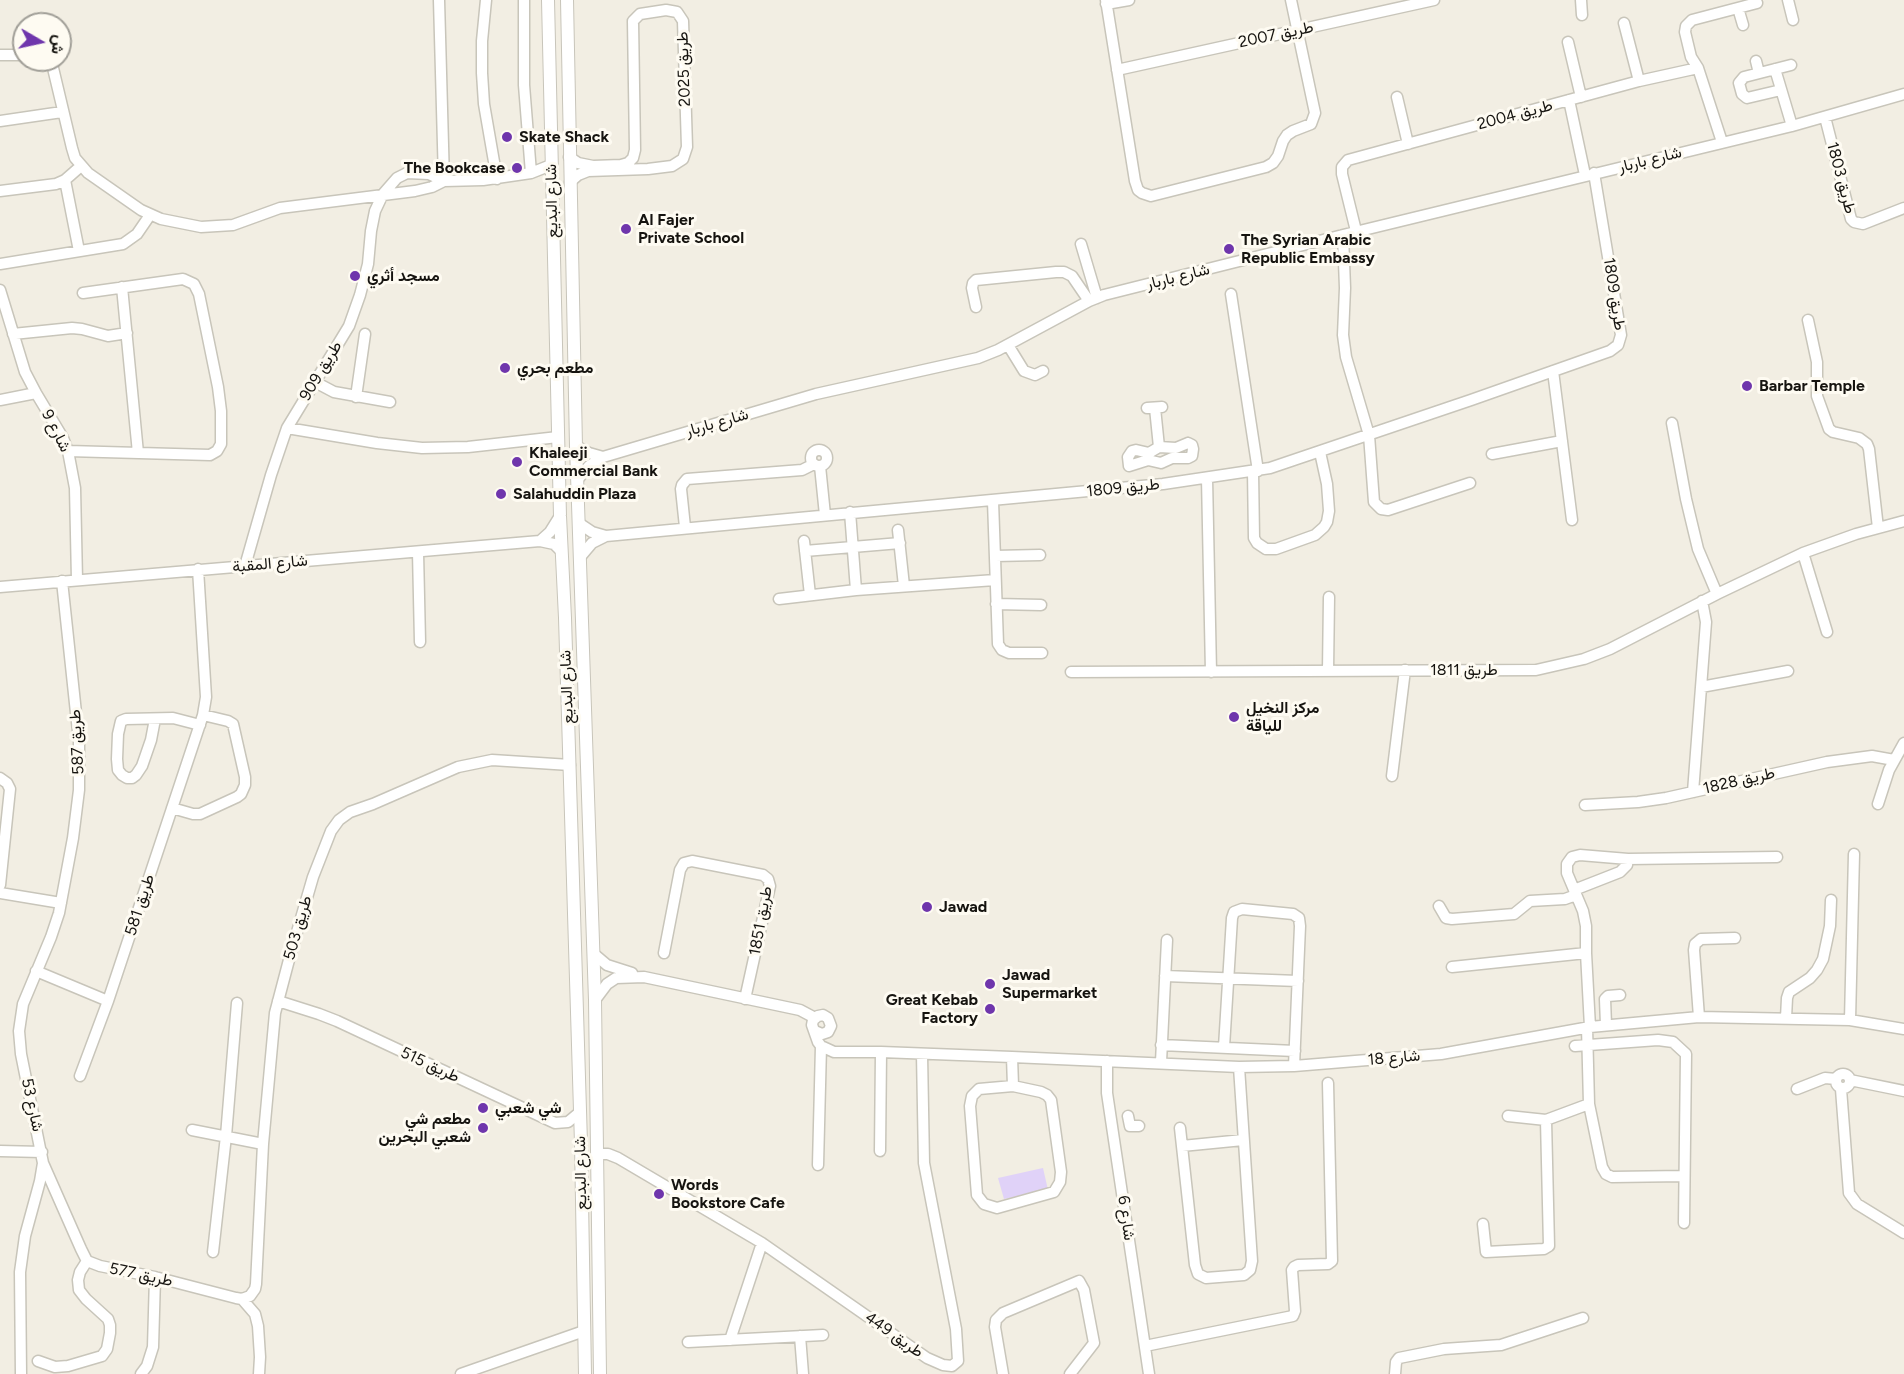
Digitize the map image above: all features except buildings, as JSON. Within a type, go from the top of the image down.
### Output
[{"type":"main road","name":"شارع البديع","points":[[548,0],[561,551],[580,1112],[585,1374]]},
{"type":"main road","name":"شارع البديع","points":[[567,0],[576,446],[594,954],[600,1374]]},
{"type":"main road","points":[[565,618],[583,617]]},
{"type":"street","points":[[439,0],[444,181]]},
{"type":"street","points":[[486,0],[482,73],[484,104],[497,179]]},
{"type":"street","points":[[524,0],[524,85],[531,173]]},
{"type":"street","points":[[1130,0],[1106,2],[1135,181],[1138,190],[1146,195],[1156,195],[1266,167],[1278,156],[1287,135],[1311,124],[1315,119],[1291,0]]},
{"type":"street","name":"طريق 2007","points":[[1117,70],[1434,0]]},
{"type":"street","points":[[1581,0],[1582,15]]},
{"type":"street","points":[[1788,0],[1793,20]]},
{"type":"street","points":[[1722,142],[1698,68],[1690,53],[1685,32],[1687,23],[1757,3]]},
{"type":"street","points":[[1738,8],[1743,25]]},
{"type":"street","name":"طريق 2025","points":[[570,182],[578,175],[588,171],[648,169],[677,165],[683,159],[687,152],[683,21],[680,14],[673,10],[640,14],[634,18],[632,25],[635,150]]},
{"type":"street","points":[[1624,23],[1639,81]]},
{"type":"street","points":[[1568,42],[1581,97]]},
{"type":"street","points":[[1756,61],[1759,73]]},
{"type":"street","points":[[1781,90],[1750,98],[1745,97],[1742,94],[1740,81],[1744,77],[1791,64]]},
{"type":"street","name":"طريق 2004","points":[[1356,231],[1342,174],[1342,167],[1348,160],[1639,81],[1698,68]]},
{"type":"street","points":[[1774,69],[1792,126]]},
{"type":"street","points":[[54,72],[72,148],[81,166],[96,179],[150,215],[172,222],[217,227],[233,225],[280,208],[424,190],[444,181],[497,179],[531,173],[551,165]]},
{"type":"street","name":"شارع باربار","points":[[578,480],[589,466],[603,457],[816,394],[978,358],[1008,345],[1093,299],[1356,231],[1792,126],[1904,94]]},
{"type":"street","points":[[1397,97],[1408,144]]},
{"type":"street","name":"طريق 1809","points":[[606,536],[1163,484],[1255,471],[1320,452],[1613,349],[1621,338],[1590,174],[1569,100]]},
{"type":"street","points":[[0,121],[62,112]]},
{"type":"street","name":"طريق 1803","points":[[1825,117],[1851,219],[1863,224],[1904,208]]},
{"type":"street","points":[[569,157],[588,166],[621,165],[631,161],[635,150]]},
{"type":"street","points":[[635,150],[648,169]]},
{"type":"street","points":[[0,191],[56,184],[65,180],[81,166]]},
{"type":"street","name":"طريق 909","points":[[245,566],[271,476],[288,428],[348,326],[360,295],[368,264],[375,211],[383,194],[397,178],[407,173],[429,174],[444,181]]},
{"type":"street","points":[[65,180],[79,251]]},
{"type":"street","points":[[0,264],[123,244],[143,228],[150,215]]},
{"type":"street","points":[[1343,235],[1345,288],[1342,335],[1346,357],[1369,435],[1375,505],[1381,509],[1391,509],[1470,483]]},
{"type":"street","points":[[1080,244],[1093,299]]},
{"type":"street","points":[[976,307],[972,288],[976,280],[1056,272],[1064,272],[1072,276],[1093,299]]},
{"type":"street","points":[[68,451],[210,455],[217,451],[221,444],[221,411],[215,375],[199,294],[194,284],[183,279],[83,293]]},
{"type":"street","points":[[122,287],[138,453]]},
{"type":"street","name":"شارع 9","points":[[0,290],[4,317],[13,334],[26,372],[68,451],[75,488],[77,580]]},
{"type":"street","points":[[1231,294],[1255,471],[1254,538],[1266,549],[1276,549],[1316,535],[1327,522],[1328,484],[1320,452]]},
{"type":"street","points":[[1808,320],[1817,362],[1817,396],[1829,429],[1859,438],[1867,444],[1869,449],[1878,528]]},
{"type":"street","points":[[13,334],[72,328],[108,336],[127,333]]},
{"type":"street","points":[[356,397],[365,334]]},
{"type":"street","points":[[1008,345],[1024,370],[1035,375],[1043,371]]},
{"type":"street","points":[[1553,371],[1572,520]]},
{"type":"street","points":[[315,382],[334,392],[390,402]]},
{"type":"street","points":[[0,400],[36,393]]},
{"type":"street","points":[[1155,408],[1159,447]]},
{"type":"street","points":[[1672,423],[1698,549],[1717,594]]},
{"type":"street","points":[[288,428],[422,448],[468,447],[558,437]]},
{"type":"street","points":[[1492,454],[1562,441]]},
{"type":"street","points":[[576,446],[603,457]]},
{"type":"street","points":[[1159,447],[1174,453],[1161,463]]},
{"type":"street","points":[[1130,472],[1159,447]]},
{"type":"street","points":[[1148,457],[1161,463]]},
{"type":"street","points":[[1161,463],[1163,484]]},
{"type":"street","points":[[685,527],[681,489],[687,479],[802,470],[817,465],[825,515]]},
{"type":"street","points":[[1207,478],[1211,672]]},
{"type":"street","points":[[993,501],[997,640],[1002,650],[1013,654],[1042,653]]},
{"type":"street","points":[[850,512],[856,590]]},
{"type":"street","points":[[540,541],[550,532],[560,516]]},
{"type":"street","name":"طريق 1811","points":[[1071,672],[1536,670],[1584,659],[1610,649],[1803,553],[1904,521]]},
{"type":"street","points":[[580,524],[592,532],[606,536]]},
{"type":"street","points":[[898,530],[904,586]]},
{"type":"street","points":[[581,556],[592,543],[606,536]]},
{"type":"street","points":[[540,541],[554,544],[561,551]]},
{"type":"street","name":"شارع المقبة","points":[[0,587],[540,541]]},
{"type":"street","points":[[810,595],[804,546],[853,547],[900,543]]},
{"type":"street","points":[[418,552],[420,642]]},
{"type":"street","points":[[1803,553],[1827,632]]},
{"type":"street","points":[[995,556],[1040,555]]},
{"type":"street","name":"طريق 581","points":[[80,1076],[108,1001],[202,720],[206,697],[198,569]]},
{"type":"street","points":[[779,599],[856,590],[995,580]]},
{"type":"street","name":"طريق 587","points":[[61,903],[74,838],[80,765],[62,581]]},
{"type":"street","points":[[1328,671],[1329,597]]},
{"type":"street","points":[[1693,792],[1706,622],[1702,602]]},
{"type":"street","points":[[996,604],[1041,605]]},
{"type":"street","points":[[1392,776],[1405,670]]},
{"type":"street","points":[[1701,687],[1788,671]]},
{"type":"street","points":[[155,719],[151,740],[136,775],[132,778],[122,775],[118,770],[117,759],[121,721],[126,718],[178,718],[228,721],[233,724],[245,777],[245,785],[241,794],[200,814],[172,808]]},
{"type":"street","points":[[1878,804],[1894,760],[1904,743]]},
{"type":"street","name":"طريق 1828","points":[[1585,805],[1652,801],[1827,762],[1872,756],[1894,760]]},
{"type":"street","name":"طريق 503","points":[[242,1299],[253,1293],[256,1284],[263,1144],[278,1001],[313,877],[330,831],[350,812],[458,767],[492,760],[570,765]]},
{"type":"street","points":[[0,778],[9,789],[0,885]]},
{"type":"street","points":[[1850,1020],[1854,854]]},
{"type":"street","points":[[1684,1176],[1612,1176],[1606,1174],[1602,1167],[1589,1104],[1585,919],[1566,868],[1569,860],[1576,855],[1628,859],[1777,857]]},
{"type":"street","points":[[1439,906],[1446,918],[1452,920],[1514,914],[1530,901],[1565,899],[1620,872],[1627,865],[1628,859]]},
{"type":"street","name":"طريق 1851","points":[[664,953],[680,870],[684,863],[692,861],[763,875],[768,879],[770,886],[745,999]]},
{"type":"street","points":[[0,893],[61,903]]},
{"type":"street","points":[[1786,1018],[1789,992],[1810,978],[1823,959],[1830,926],[1831,900]]},
{"type":"street","name":"شارع 53","points":[[21,1374],[20,1272],[25,1236],[42,1172],[42,1157],[21,1054],[19,1031],[24,1004],[53,931],[61,903]]},
{"type":"street","points":[[1224,1047],[1233,915],[1236,910],[1242,909],[1293,914],[1299,918],[1300,926],[1294,1066]]},
{"type":"street","points":[[1699,1017],[1695,945],[1701,939],[1736,938]]},
{"type":"street","points":[[1161,1062],[1167,940]]},
{"type":"street","points":[[1452,967],[1586,953]]},
{"type":"street","points":[[594,954],[612,968],[644,978],[806,1011],[820,1034],[828,1032]]},
{"type":"street","points":[[36,971],[108,1001]]},
{"type":"street","points":[[1165,976],[1298,981]]},
{"type":"street","points":[[595,1000],[607,984],[616,978],[644,978]]},
{"type":"street","points":[[1606,1025],[1605,999],[1608,996],[1620,995]]},
{"type":"street","name":"طريق 515","points":[[278,1001],[338,1022],[549,1121],[568,1122],[580,1112]]},
{"type":"street","points":[[213,1252],[226,1136],[237,1003]]},
{"type":"street","points":[[818,1165],[821,1046],[814,1025],[820,1015],[828,1018],[831,1026],[828,1032],[831,1041],[841,1052]]},
{"type":"street","name":"شارع 18","points":[[821,1046],[827,1050],[841,1052],[1161,1062],[1239,1067],[1294,1066],[1441,1054],[1589,1027],[1699,1017],[1850,1020],[1904,1029]]},
{"type":"street","points":[[1575,1047],[1658,1040],[1673,1042],[1686,1054],[1684,1223]]},
{"type":"street","points":[[1161,1044],[1295,1051]]},
{"type":"street","points":[[880,1052],[880,1151]]},
{"type":"street","name":"طريق 449","points":[[598,1154],[608,1154],[618,1158],[762,1244],[927,1358],[952,1366],[958,1361],[956,1329],[924,1163],[922,1054]]},
{"type":"street","points":[[1012,1057],[1013,1086]]},
{"type":"street","name":"شارع 6","points":[[1107,1061],[1106,1085],[1149,1374]]},
{"type":"street","points":[[1180,1128],[1195,1265],[1198,1274],[1206,1278],[1244,1275],[1250,1270],[1252,1261],[1239,1067]]},
{"type":"street","points":[[1797,1089],[1825,1078],[1848,1086],[1850,1080],[1904,1091]]},
{"type":"street","points":[[1145,1346],[1293,1316],[1295,1311],[1292,1270],[1294,1267],[1328,1264],[1332,1261],[1328,1083]]},
{"type":"street","points":[[1838,1084],[1849,1193],[1857,1204],[1904,1233]]},
{"type":"street","points":[[1013,1086],[1041,1092],[1051,1100],[1061,1172],[1054,1192],[998,1208],[984,1204],[976,1195],[970,1106],[972,1096],[979,1089],[1013,1086]]},
{"type":"street","points":[[1508,1116],[1546,1120],[1589,1104]]},
{"type":"street","points":[[1483,1224],[1486,1251],[1544,1249],[1549,1246],[1546,1120]]},
{"type":"street","points":[[1113,1129],[1132,1123]]},
{"type":"street","points":[[192,1130],[263,1144]]},
{"type":"street","points":[[1182,1146],[1243,1140]]},
{"type":"street","points":[[0,1151],[42,1157]]},
{"type":"street","name":"طريق 577","points":[[42,1157],[87,1261],[242,1299]]},
{"type":"street","points":[[730,1340],[762,1244]]},
{"type":"street","points":[[38,1360],[55,1367],[68,1366],[102,1356],[107,1349],[110,1333],[108,1319],[79,1290],[80,1272],[87,1261]]},
{"type":"street","points":[[141,1374],[147,1366],[153,1347],[155,1277]]},
{"type":"street","points":[[1003,1374],[995,1327],[996,1320],[1003,1313],[1079,1281],[1084,1290],[1094,1343],[1070,1374]]},
{"type":"street","points":[[242,1299],[255,1314],[258,1326],[259,1374]]},
{"type":"street","points":[[1395,1374],[1395,1362],[1399,1358],[1444,1349],[1501,1345],[1583,1318]]},
{"type":"street","points":[[461,1374],[584,1331]]},
{"type":"street","points":[[688,1342],[823,1335]]},
{"type":"street","points":[[800,1336],[803,1374]]},
{"type":"shaded area","points":[[1043,1168],[1048,1190],[1004,1199],[998,1178]]},
{"type":"place","name":"Skate Shack","points":[[507,137]]},
{"type":"place","name":"The Bookcase","points":[[517,168]]},
{"type":"place","name":"Al Fajer Private School","points":[[626,229]]},
{"type":"place","name":"The Syrian Arabic Republic Embassy","points":[[1229,249]]},
{"type":"place","name":"مسجد أثري","points":[[355,276]]},
{"type":"place","name":"مطعم بحري","points":[[505,368]]},
{"type":"place","name":"Barbar Temple","points":[[1747,386]]},
{"type":"place","name":"Khaleeji Commercial Bank","points":[[517,462]]},
{"type":"place","name":"Salahuddin Plaza","points":[[501,494]]},
{"type":"place","name":"مركز النخيل للياقة","points":[[1234,717]]},
{"type":"place","name":"Jawad","points":[[927,907]]},
{"type":"place","name":"Jawad Supermarket","points":[[990,984]]},
{"type":"place","name":"Great Kebab Factory","points":[[990,1009]]},
{"type":"place","name":"شي شعبي","points":[[483,1108]]},
{"type":"place","name":"مطعم شي شعبي البحرين","points":[[483,1128]]},
{"type":"place","name":"Words Bookstore Cafe","points":[[659,1194]]}]
